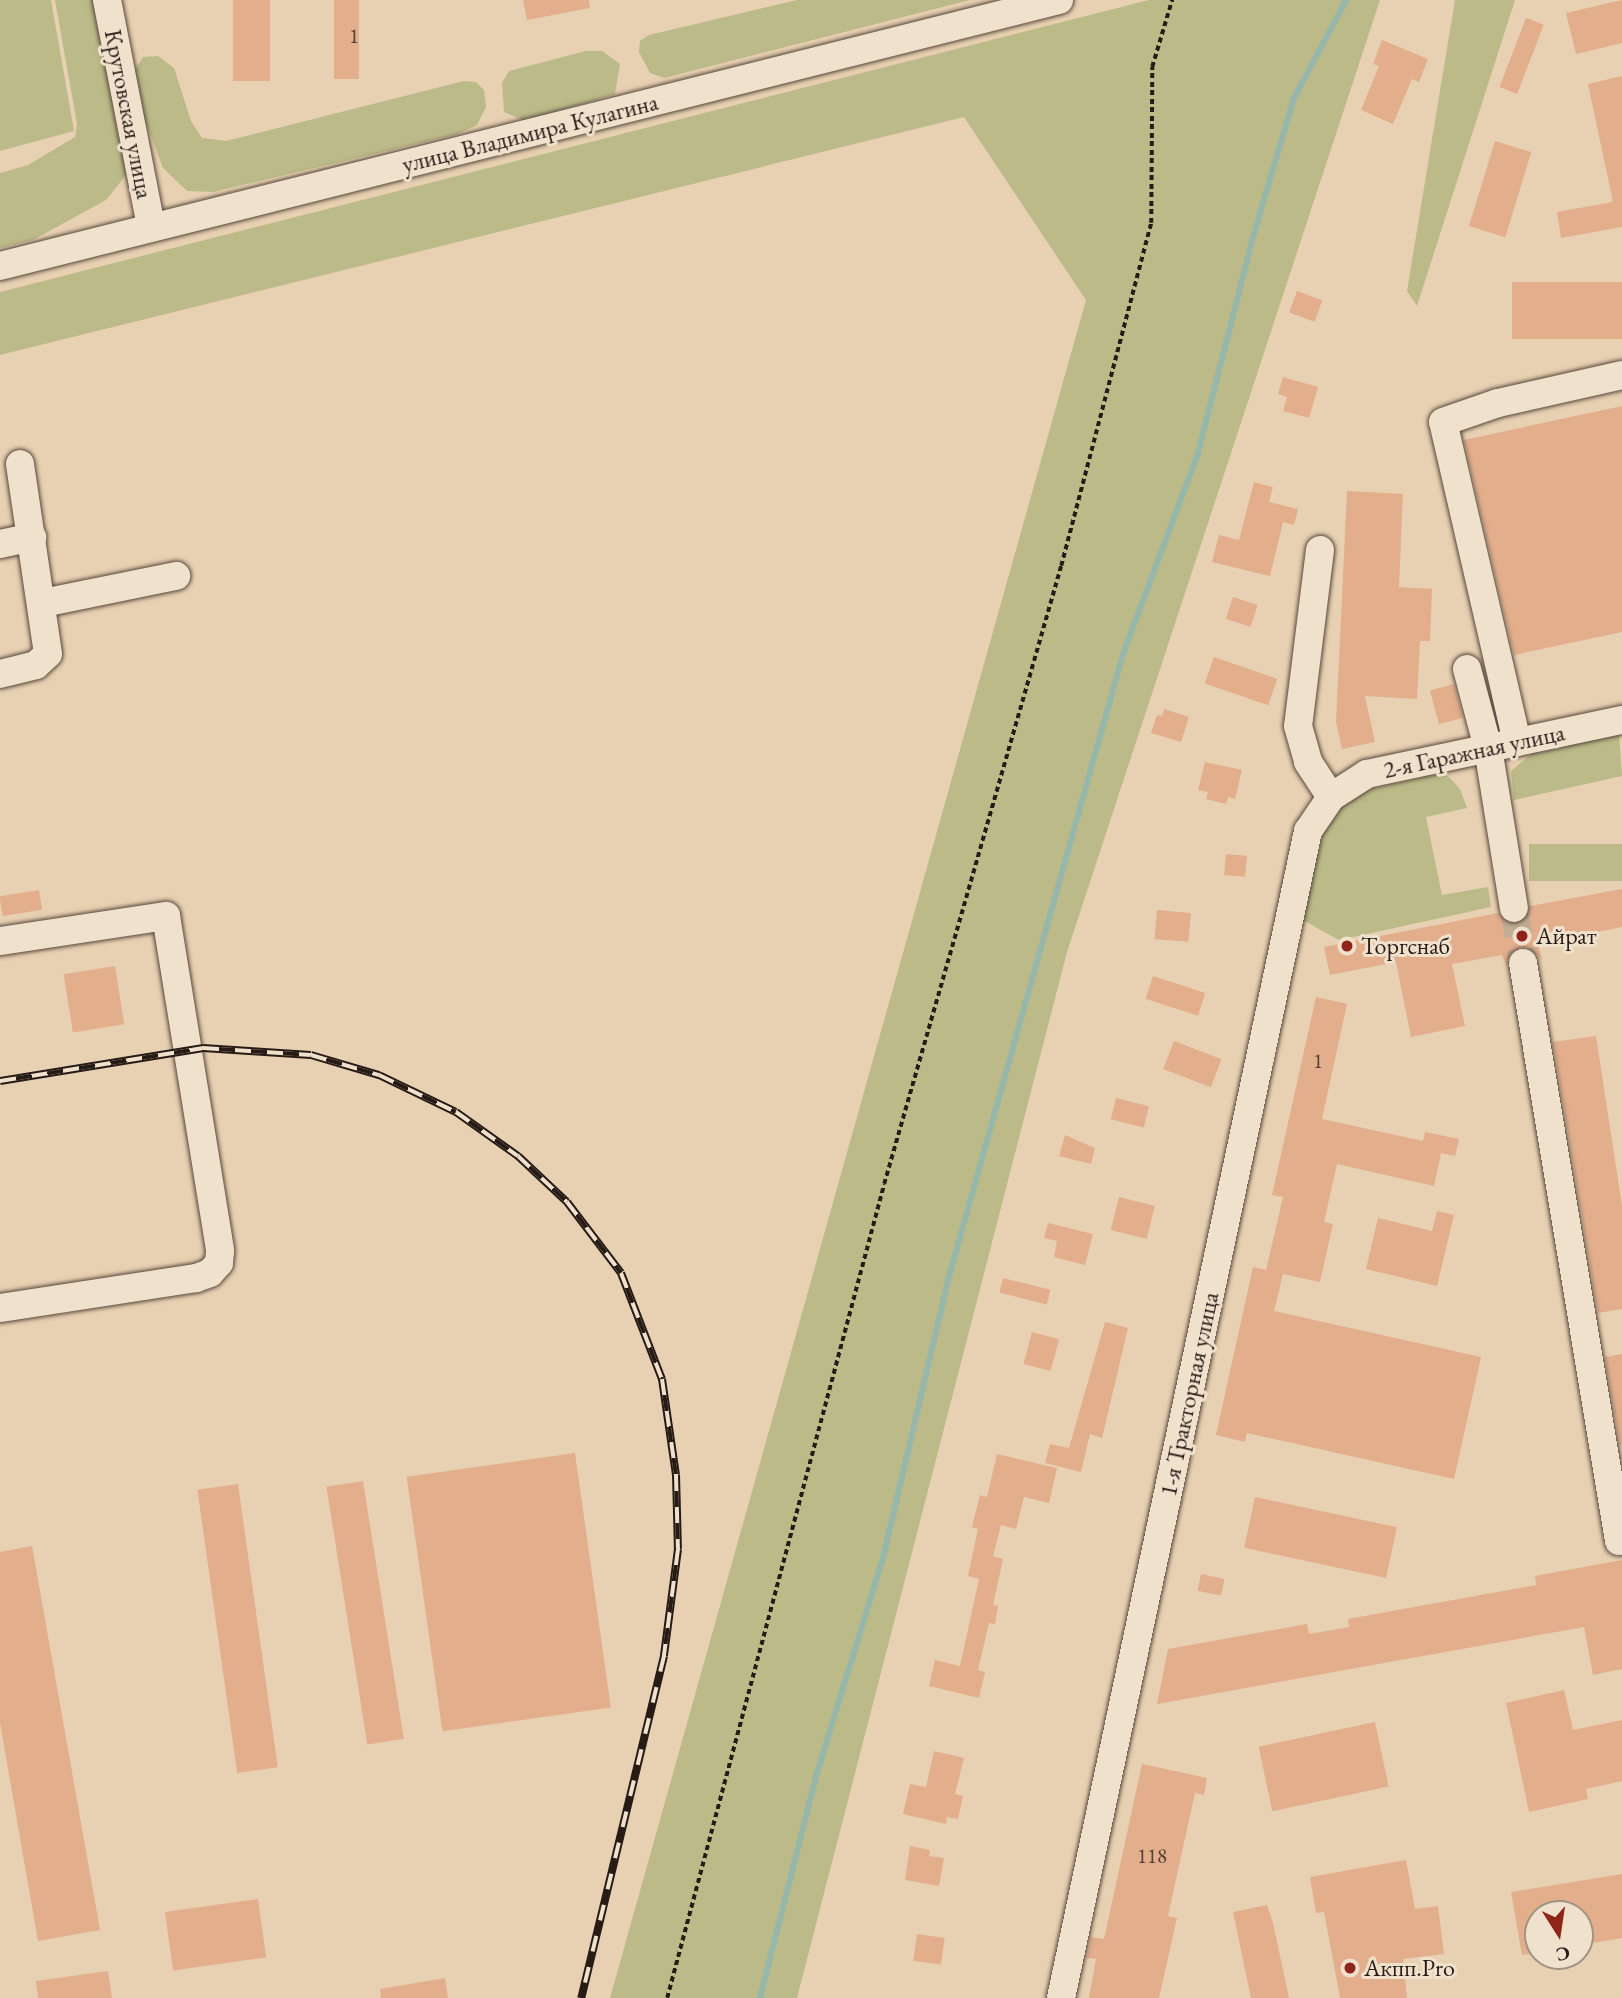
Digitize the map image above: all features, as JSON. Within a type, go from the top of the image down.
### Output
[{"type":"street","name":"Крутовская улица","points":[[107,0],[151,227]]},
{"type":"street","name":"улица Владимира Кулагина","points":[[0,265],[1050,1]]},
{"type":"street","points":[[1517,742],[1443,422],[1498,403],[1622,375]]},
{"type":"street","points":[[0,674],[36,665],[48,654],[43,603],[20,464]]},
{"type":"street","points":[[0,544],[32,537]]},
{"type":"street","points":[[1320,550],[1298,726],[1308,762],[1332,797]]},
{"type":"street","points":[[43,603],[176,576]]},
{"type":"street","points":[[1467,669],[1488,748],[1514,908]]},
{"type":"street","name":"2-я Гаражная улица","points":[[1332,797],[1367,774],[1622,720]]},
{"type":"street","name":"1-я Тракторная улица","points":[[1061,1998],[1308,831],[1332,797]]},
{"type":"street","points":[[0,941],[166,916],[220,1251],[219,1263],[210,1273],[196,1278],[0,1308]]},
{"type":"street","points":[[1523,963],[1619,1541]]},
{"type":"path","points":[[667,1998],[884,1184],[1061,566],[1151,223],[1152,67],[1172,0]]},
{"type":"shaded area","points":[[0,0],[51,0],[74,131],[0,151]]},
{"type":"shaded area","points":[[55,0],[98,0],[129,152],[126,175],[106,200],[33,240],[0,248],[0,173],[28,165],[75,137],[77,124]]},
{"type":"shaded area","points":[[797,0],[970,0],[664,78],[650,73],[639,52],[640,41],[649,35]]},
{"type":"shaded area","points":[[1149,0],[1380,0],[1067,952],[797,1998],[610,1998],[1086,300],[964,117],[0,355],[0,292]]},
{"type":"shaded area","points":[[1455,0],[1515,0],[1417,306],[1407,291]]},
{"type":"shaded area","points":[[586,51],[602,51],[620,64],[615,94],[525,121],[504,112],[502,83],[509,71]]},
{"type":"shaded area","points":[[158,56],[174,68],[191,121],[202,138],[226,141],[464,81],[476,82],[484,90],[486,107],[477,125],[458,134],[213,192],[187,191],[163,168],[142,112],[133,73],[143,57]]},
{"type":"shaded area","points":[[1619,734],[1622,776],[1514,800],[1511,771],[1532,753]]},
{"type":"shaded area","points":[[1436,774],[1448,776],[1460,789],[1467,808],[1426,817],[1442,895],[1488,887],[1491,907],[1339,940],[1299,918],[1326,823],[1354,793]]},
{"type":"shaded area","points":[[1529,844],[1622,844],[1622,881],[1529,881]]},
{"type":"building","points":[[233,0],[270,0],[270,81],[233,81]]},
{"type":"building","points":[[334,0],[359,0],[359,79],[334,79]]},
{"type":"building","points":[[523,0],[589,0],[590,8],[527,20]]},
{"type":"building","points":[[1622,0],[1622,43],[1576,54],[1566,13]]},
{"type":"building","points":[[1526,18],[1544,25],[1517,94],[1499,87]]},
{"type":"building","points":[[1382,40],[1428,59],[1419,82],[1412,79],[1393,124],[1361,110],[1379,66],[1373,64]]},
{"type":"building","points":[[1622,76],[1622,227],[1561,238],[1557,212],[1613,202],[1588,84]]},
{"type":"building","points":[[1495,141],[1531,152],[1505,237],[1469,226]]},
{"type":"building","points":[[1512,282],[1622,282],[1622,339],[1512,339]]},
{"type":"building","points":[[1297,291],[1322,300],[1315,322],[1289,313]]},
{"type":"building","points":[[1283,377],[1318,387],[1309,418],[1283,411],[1287,397],[1278,394]]},
{"type":"building","points":[[1622,406],[1622,632],[1514,655],[1464,440]]},
{"type":"building","points":[[1254,482],[1273,487],[1269,502],[1298,509],[1294,525],[1283,522],[1270,576],[1212,562],[1219,535],[1239,540]]},
{"type":"building","points":[[1347,491],[1403,494],[1399,587],[1432,589],[1430,641],[1420,641],[1417,699],[1365,696],[1375,742],[1342,749],[1336,722]]},
{"type":"building","points":[[1233,597],[1258,605],[1251,627],[1226,619]]},
{"type":"building","points":[[1214,657],[1277,679],[1268,705],[1205,683]]},
{"type":"building","points":[[1454,684],[1463,718],[1439,724],[1430,690]]},
{"type":"building","points":[[1164,709],[1189,717],[1181,742],[1151,733],[1157,715],[1162,716]]},
{"type":"building","points":[[1205,762],[1242,770],[1235,799],[1228,797],[1226,804],[1206,799],[1208,792],[1198,790]]},
{"type":"building","points":[[1226,854],[1247,856],[1245,877],[1224,875]]},
{"type":"building","points":[[1622,889],[1622,927],[1538,944],[1542,960],[1529,948],[1521,947],[1508,957],[1507,967],[1502,955],[1452,964],[1465,1026],[1411,1037],[1396,962],[1330,975],[1324,947],[1498,913],[1508,923],[1517,924],[1525,920],[1530,906]]},
{"type":"building","points":[[39,890],[42,910],[3,916],[0,896]]},
{"type":"building","points":[[1157,910],[1191,913],[1188,942],[1154,939]]},
{"type":"building","points":[[115,966],[124,1024],[73,1032],[64,974]]},
{"type":"building","points":[[1153,976],[1205,993],[1198,1016],[1146,999]]},
{"type":"building","points":[[1316,997],[1347,1004],[1322,1119],[1423,1141],[1425,1132],[1459,1139],[1455,1156],[1441,1153],[1434,1186],[1337,1164],[1324,1222],[1333,1224],[1320,1282],[1283,1274],[1274,1311],[1481,1357],[1454,1479],[1247,1433],[1245,1442],[1216,1435],[1253,1267],[1266,1270],[1283,1197],[1272,1195]]},
{"type":"building","points":[[1596,1036],[1622,1206],[1622,1309],[1598,1313],[1553,1042]]},
{"type":"building","points":[[1174,1041],[1222,1059],[1211,1087],[1163,1069]]},
{"type":"building","points":[[1116,1098],[1149,1106],[1144,1128],[1111,1119]]},
{"type":"building","points":[[1065,1135],[1095,1148],[1091,1164],[1059,1156]]},
{"type":"building","points":[[1119,1197],[1155,1206],[1147,1239],[1111,1230]]},
{"type":"building","points":[[1437,1211],[1454,1215],[1437,1286],[1366,1269],[1378,1218],[1432,1231]]},
{"type":"building","points":[[1048,1223],[1093,1234],[1085,1265],[1054,1257],[1057,1241],[1044,1238]]},
{"type":"building","points":[[1003,1278],[1051,1290],[1047,1304],[999,1293]]},
{"type":"building","points":[[1105,1322],[1128,1328],[1102,1438],[1090,1434],[1081,1472],[1045,1463],[1050,1444],[1069,1448]]},
{"type":"building","points":[[1032,1332],[1059,1339],[1051,1371],[1023,1364]]},
{"type":"building","points":[[1622,1354],[1622,1445],[1620,1445],[1605,1357]]},
{"type":"building","points":[[575,1453],[611,1707],[442,1731],[407,1477]]},
{"type":"building","points":[[997,1454],[1057,1468],[1049,1503],[1024,1497],[1016,1529],[1001,1525],[993,1556],[1003,1559],[993,1605],[998,1606],[995,1624],[989,1623],[978,1670],[985,1672],[979,1698],[929,1686],[935,1660],[960,1666],[979,1579],[968,1576],[978,1529],[972,1527],[980,1495],[987,1497]]},
{"type":"building","points":[[363,1481],[404,1739],[367,1745],[326,1487]]},
{"type":"building","points":[[238,1484],[278,1767],[237,1773],[197,1490]]},
{"type":"building","points":[[1255,1497],[1397,1527],[1386,1578],[1244,1548]]},
{"type":"building","points":[[32,1546],[100,1930],[38,1941],[0,1723],[0,1552]]},
{"type":"building","points":[[1622,1560],[1622,1669],[1593,1675],[1584,1627],[1157,1704],[1168,1649],[1307,1624],[1309,1634],[1349,1627],[1348,1619],[1536,1585],[1535,1576]]},
{"type":"building","points":[[1201,1574],[1224,1579],[1221,1596],[1197,1591]]},
{"type":"building","points":[[1564,1690],[1573,1730],[1622,1720],[1622,1781],[1586,1789],[1588,1799],[1529,1812],[1506,1703]]},
{"type":"building","points":[[1375,1722],[1389,1787],[1272,1811],[1259,1747]]},
{"type":"building","points":[[934,1751],[964,1758],[955,1794],[963,1796],[958,1819],[947,1817],[946,1824],[903,1814],[910,1784],[926,1787]]},
{"type":"building","points":[[1142,1764],[1207,1778],[1204,1795],[1195,1793],[1168,1916],[1177,1918],[1159,1998],[1089,1998],[1096,1959],[1087,1958],[1091,1937],[1104,1939]]},
{"type":"building","points":[[910,1846],[930,1850],[929,1856],[944,1858],[939,1886],[905,1880]]},
{"type":"building","points":[[1406,1860],[1415,1909],[1438,1906],[1444,1954],[1403,1959],[1407,1998],[1340,1998],[1324,1912],[1316,1913],[1310,1877]]},
{"type":"building","points":[[1622,1874],[1622,1938],[1594,1943],[1594,1900],[1524,1900],[1522,1955],[1511,1892]]},
{"type":"building","points":[[258,1899],[266,1957],[173,1971],[165,1912]]},
{"type":"building","points":[[1267,1905],[1289,1998],[1251,1998],[1233,1912]]},
{"type":"building","points":[[917,1934],[945,1938],[941,1965],[913,1961]]},
{"type":"building","points":[[108,1971],[112,1998],[38,1998],[36,1981]]},
{"type":"building","points":[[445,1978],[448,1998],[381,1998],[380,1989]]},
{"type":"waterway","points":[[760,1998],[816,1776],[882,1562],[948,1280],[1123,654],[1198,453],[1253,237],[1294,98],[1346,0]]},
{"type":"tunnel","points":[[1514,908],[1523,963]]},
{"type":"railway","points":[[0,1081],[203,1048],[311,1055],[379,1075],[456,1112],[518,1156],[567,1202],[621,1273],[662,1379],[676,1475],[678,1549],[664,1656],[581,1998]]},
{"type":"place","name":"Айрат","points":[[1522,936]]},
{"type":"place","name":"Торгснаб","points":[[1347,946]]},
{"type":"place","name":"Акпп.Pro","points":[[1350,1968]]}]
